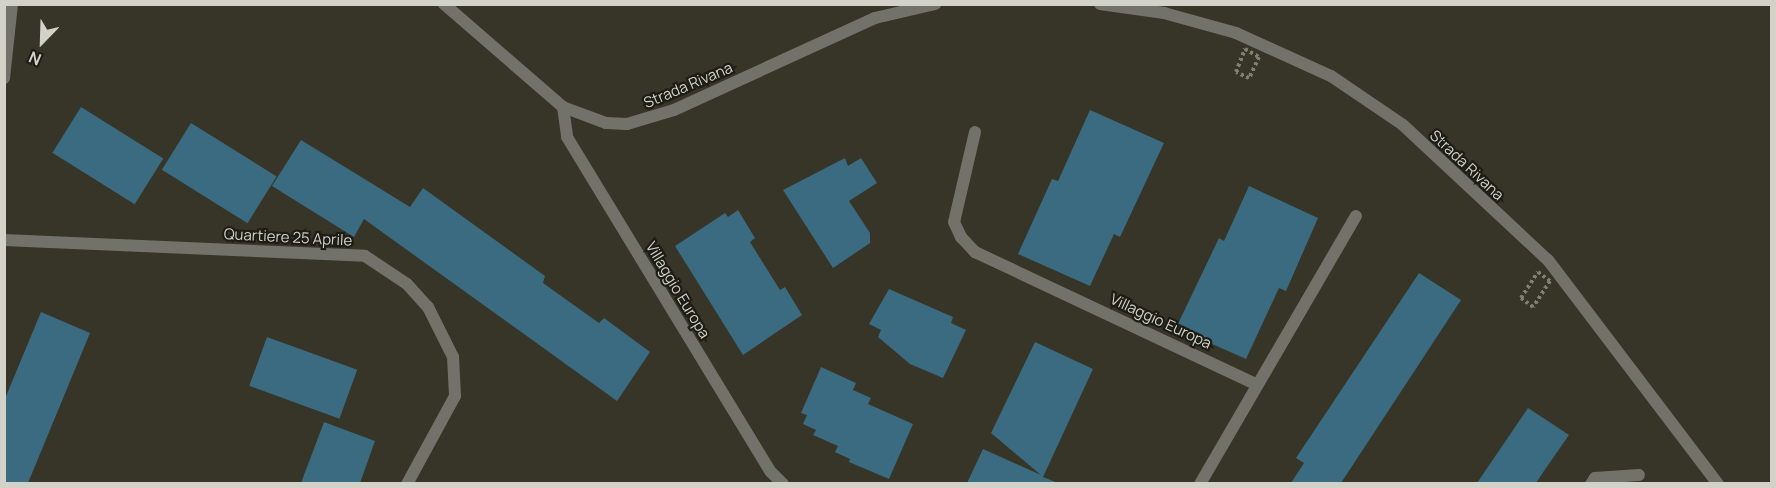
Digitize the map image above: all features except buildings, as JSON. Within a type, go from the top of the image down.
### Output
[{"type":"street","points":[[4,78],[12,4]]},
{"type":"street","name":"Strada Rivana","points":[[444,4],[563,107],[606,123],[650,119],[874,18],[935,4]]},
{"type":"street","name":"Strada Rivana","points":[[1100,4],[1164,13],[1236,33],[1331,76],[1403,125],[1548,260],[1718,483]]},
{"type":"street","name":"Villaggio Europa","points":[[563,107],[567,137],[771,472],[783,483]]},
{"type":"street","name":"Villaggio Europa","points":[[975,132],[954,222],[961,237],[975,252],[1255,384]]},
{"type":"street","points":[[1200,483],[1255,384],[1356,216]]},
{"type":"street","name":"Quartiere 25 Aprile","points":[[4,240],[365,256],[406,284],[428,307],[453,357],[454,396],[407,483]]},
{"type":"street","points":[[1591,483],[1595,478],[1639,475]]},
{"type":"path","points":[[1538,272],[1550,281],[1533,307],[1521,298],[1538,272]]}]
